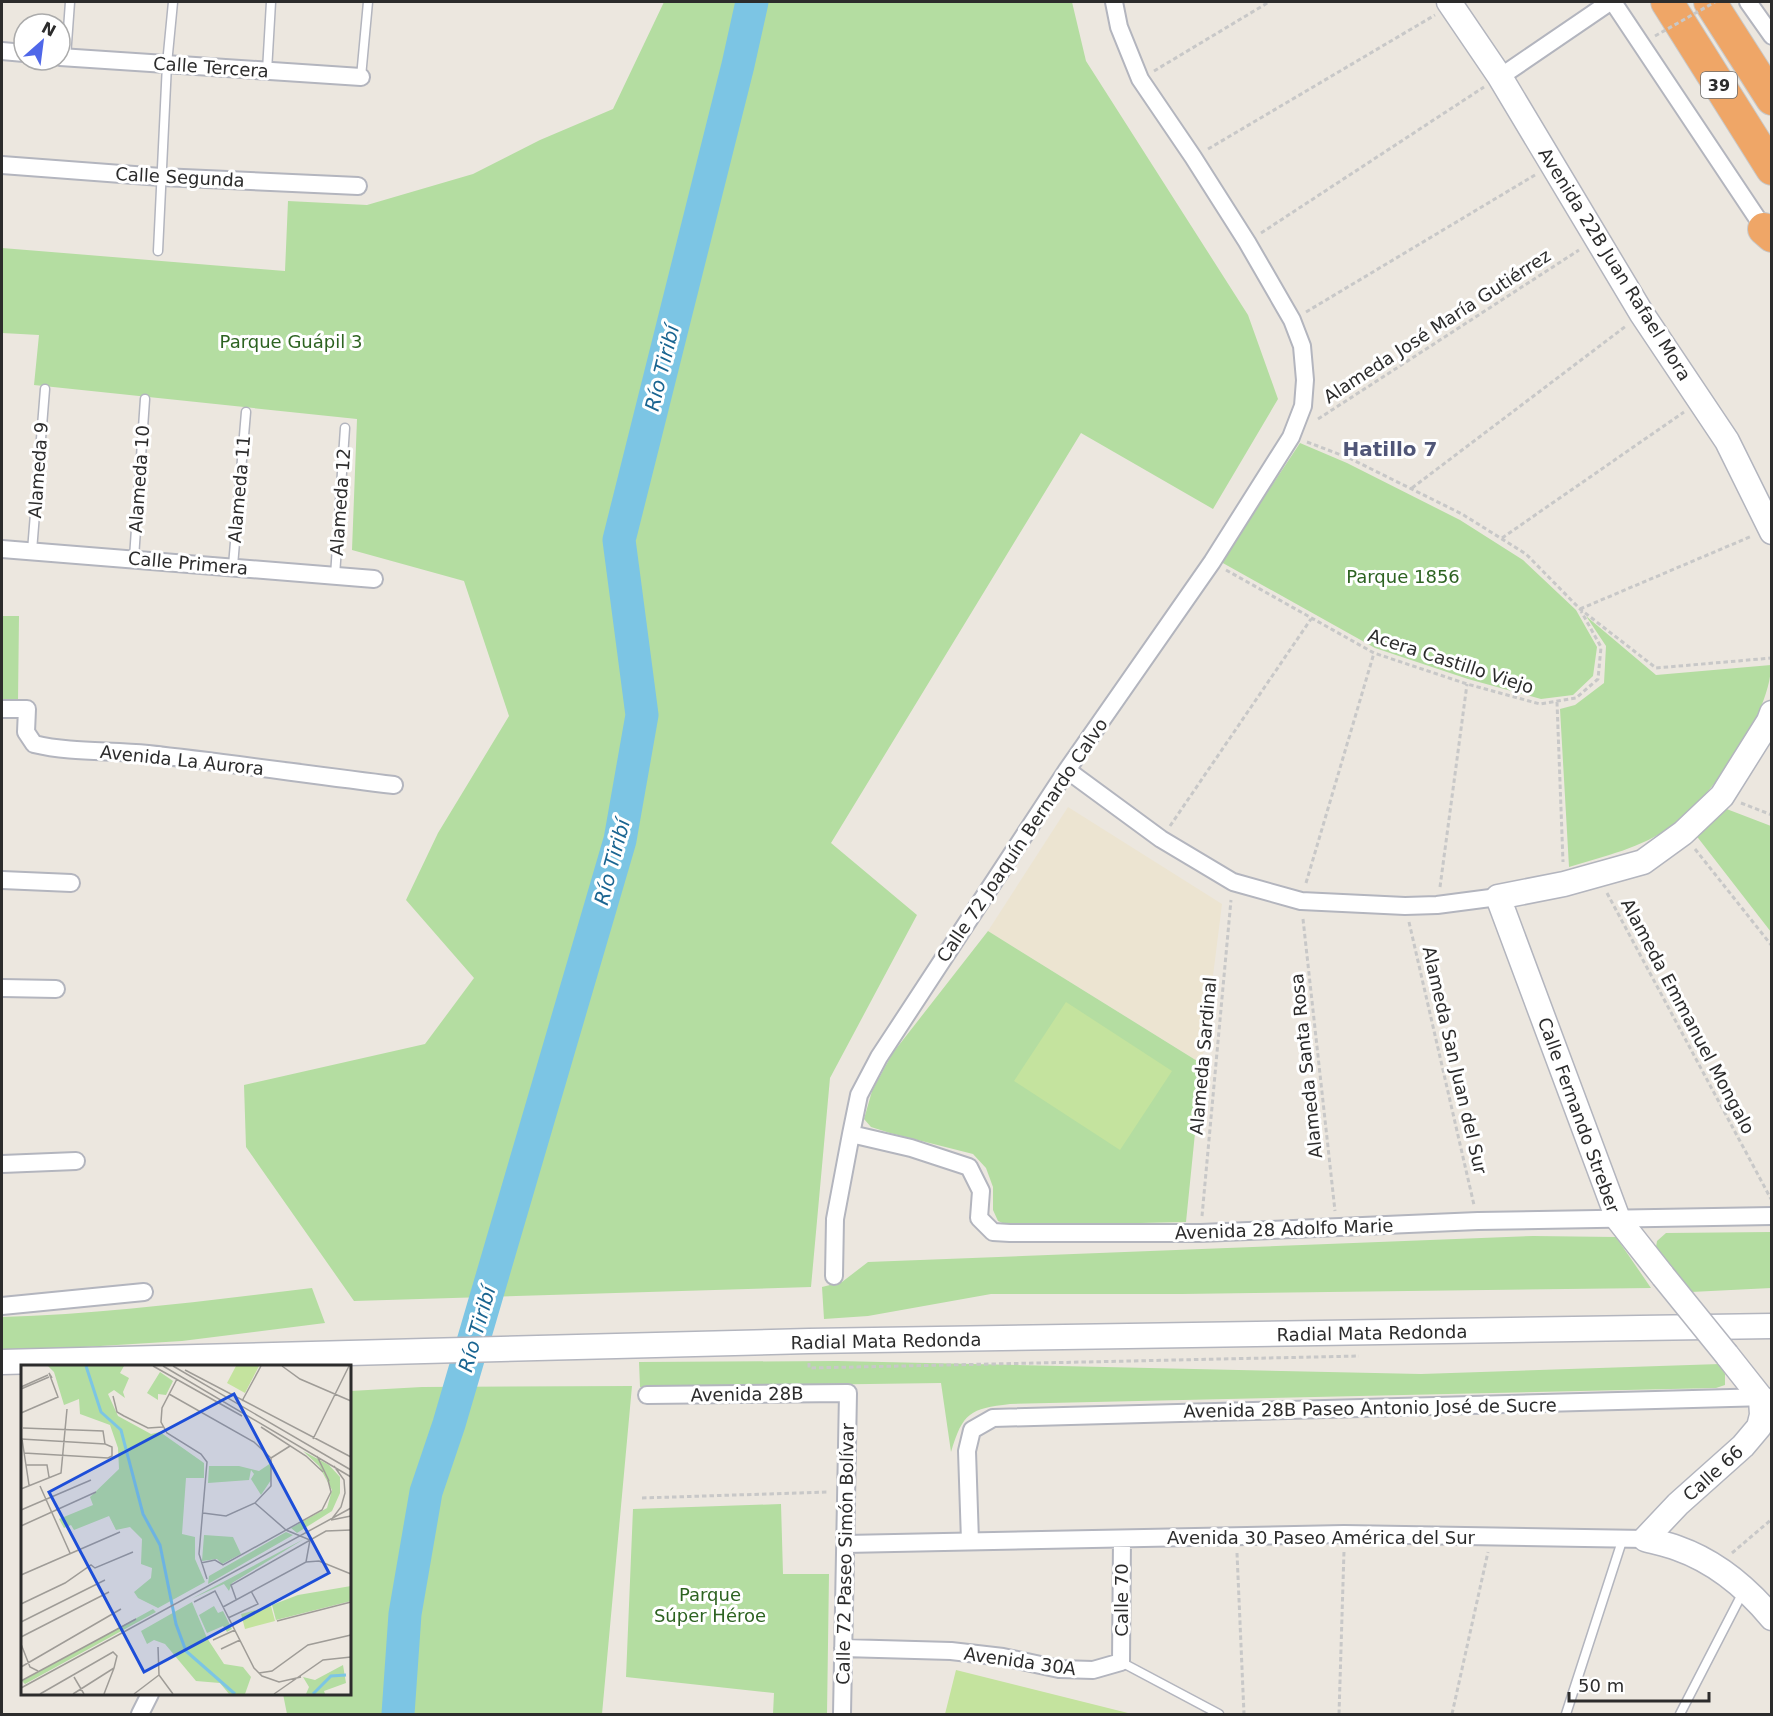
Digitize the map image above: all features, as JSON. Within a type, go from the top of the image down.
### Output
[{"type":"highway","name":"39","points":[[1667,2],[1772,169]]},
{"type":"highway","name":"39","points":[[1710,2],[1772,99]]},
{"type":"street","name":"Calle 72 Joaquín Bernardo Calvo","points":[[834,1276],[835,1219],[859,1095],[879,1057],[1067,770],[1212,562],[1291,437],[1303,406],[1305,380],[1302,346],[1292,320],[1247,242],[1140,79],[1119,27],[1114,2]]},
{"type":"street","points":[[1500,77],[1612,2],[1769,235]]},
{"type":"street","points":[[1748,2],[1772,36]]},
{"type":"street","name":"Avenida 22B Juan Rafael Mora","points":[[1450,3],[1500,77],[1598,237],[1642,314],[1727,441],[1771,530]]},
{"type":"street","name":"Calle Tercera","points":[[72,58],[362,77]]},
{"type":"street","name":"Calle Segunda","points":[[2,165],[161,177],[358,186]]},
{"type":"street","name":"Calle Primera","points":[[2,549],[374,579]]},
{"type":"street","name":"Avenida La Aurora","points":[[2,709],[27,709],[26,732],[34,744],[45,747],[130,752],[393,785]]},
{"type":"street","points":[[1067,770],[1161,839],[1233,882],[1301,901],[1405,906],[1437,905],[1498,897],[1564,884],[1643,862],[1683,833],[1722,796],[1769,721],[1772,712]]},
{"type":"street","points":[[2,880],[71,883]]},
{"type":"street","name":"Calle Fernando Streber","points":[[1498,897],[1618,1219],[1727,1355],[1766,1398]]},
{"type":"street","points":[[2,988],[56,989]]},
{"type":"street","name":"Avenida 28 Adolfo Marie","points":[[851,1134],[911,1148],[969,1167],[981,1191],[978,1218],[993,1232],[1201,1233],[1478,1221],[1772,1216]]},
{"type":"street","points":[[2,1164],[76,1161]]},
{"type":"street","points":[[2,1306],[144,1292]]},
{"type":"street","name":"Radial Mata Redonda","points":[[2,1362],[784,1342],[1772,1326]]},
{"type":"street","name":"Avenida 28B","points":[[647,1395],[848,1393]]},
{"type":"street","name":"Calle 72 Paseo Simón Bolívar","points":[[842,1714],[848,1393]]},
{"type":"street","name":"Avenida 28B Paseo Antonio José de Sucre","points":[[970,1541],[967,1451],[972,1430],[993,1418],[1766,1398]]},
{"type":"street","name":"Calle 66","points":[[1634,1538],[1678,1504],[1743,1446],[1759,1427],[1766,1398]]},
{"type":"street","name":"Avenida 30 Paseo América del Sur","points":[[845,1544],[1344,1534],[1634,1538],[1677,1548],[1716,1568],[1745,1589],[1772,1618]]},
{"type":"street","name":"Calle 70","points":[[1121,1662],[1122,1539]]},
{"type":"street","name":"Avenida 30A","points":[[843,1648],[951,1651],[1003,1657],[1059,1669],[1093,1670],[1121,1662]]},
{"type":"street","points":[[140,1714],[150,1695]]},
{"type":"lane","points":[[158,251],[167,64],[173,2]]},
{"type":"lane","points":[[267,71],[271,2]]},
{"type":"lane","points":[[362,77],[368,2]]},
{"type":"lane","name":"Alameda 9","points":[[32,551],[45,389]]},
{"type":"lane","name":"Alameda 10","points":[[134,558],[145,399]]},
{"type":"lane","name":"Alameda 11","points":[[233,566],[246,412]]},
{"type":"lane","name":"Alameda 12","points":[[335,576],[345,428]]},
{"type":"lane","name":"Calle 66","points":[[1566,1714],[1634,1538]]},
{"type":"lane","points":[[1680,1714],[1745,1589]]},
{"type":"lane","points":[[1121,1662],[1219,1714]]},
{"type":"path","points":[[1140,79],[1269,2]]},
{"type":"path","points":[[1655,36],[1715,2]]},
{"type":"path","points":[[1193,157],[1450,3]]},
{"type":"path","points":[[1247,242],[1500,77]]},
{"type":"path","points":[[1292,320],[1552,165]]},
{"type":"path","name":"Alameda José María Gutiérrez","points":[[1291,437],[1598,237]]},
{"type":"path","points":[[1412,488],[1642,314]]},
{"type":"path","points":[[1502,539],[1700,400]]},
{"type":"path","points":[[1291,437],[1349,458],[1412,488],[1462,514],[1526,554],[1580,609],[1656,668],[1772,658]]},
{"type":"path","points":[[1580,609],[1771,530]]},
{"type":"path","name":"Acera Castillo Viejo","points":[[1212,562],[1374,653],[1467,684],[1540,704],[1557,702],[1564,884]]},
{"type":"path","points":[[1557,702],[1576,698],[1598,679],[1601,646],[1580,609]]},
{"type":"path","points":[[1161,839],[1311,619]]},
{"type":"path","points":[[1301,901],[1374,653]]},
{"type":"path","points":[[1437,905],[1467,684]]},
{"type":"path","points":[[1722,796],[1772,815]]},
{"type":"path","points":[[1683,833],[1772,946]]},
{"type":"path","name":"Alameda Emmanuel Mongalo","points":[[1598,876],[1772,1200]]},
{"type":"path","name":"Alameda Sardinal","points":[[1201,1233],[1233,882]]},
{"type":"path","name":"Alameda Santa Rosa","points":[[1301,901],[1337,1227]]},
{"type":"path","name":"Alameda San Juan del Sur","points":[[1405,906],[1478,1221]]},
{"type":"path","points":[[642,1498],[846,1491]]},
{"type":"path","points":[[1716,1568],[1772,1519]]},
{"type":"path","points":[[1339,1714],[1344,1534]]},
{"type":"path","points":[[1236,1536],[1244,1714]]},
{"type":"path","points":[[1452,1714],[1491,1536]]},
{"type":"shaded area","points":[[1068,807],[1222,904],[1202,1064],[988,931]]},
{"type":"green space","name":"Parque Guápil 3","points":[[664,2],[1072,2],[1086,61],[1248,315],[1278,399],[1213,509],[1081,433],[831,843],[917,915],[830,1078],[811,1287],[354,1301],[246,1147],[244,1085],[425,1044],[474,978],[406,900],[438,833],[509,716],[464,581],[352,550],[357,419],[34,385],[39,335],[2,333],[2,248],[285,271],[288,201],[367,205],[473,174],[540,140],[613,109]]},
{"type":"green space","name":"Parque 1856","points":[[1300,443],[1347,463],[1460,520],[1523,560],[1576,610],[1597,647],[1593,676],[1573,695],[1541,699],[1468,679],[1375,648],[1221,562]]},
{"type":"green space","points":[[2,616],[19,616],[18,701],[2,701]]},
{"type":"green space","points":[[1586,616],[1656,675],[1771,665],[1761,707],[1750,730],[1720,776],[1687,813],[1672,826],[1648,840],[1622,851],[1569,867],[1560,709],[1575,705],[1604,683],[1606,646]]},
{"type":"green space","points":[[1724,808],[1771,826],[1771,932],[1695,834]]},
{"type":"green space","points":[[988,931],[1202,1064],[1186,1222],[1009,1226],[998,1221],[993,1210],[993,1187],[986,1168],[973,1154],[871,1127],[864,1119],[872,1091],[892,1054]]},
{"type":"green space","points":[[1066,1002],[1172,1071],[1120,1150],[1014,1081]]},
{"type":"green space","points":[[1771,1232],[1771,1288],[1691,1292],[1656,1247],[1657,1241],[1666,1233]]},
{"type":"green space","points":[[1533,1236],[1616,1237],[1651,1288],[991,1294],[868,1316],[824,1319],[822,1287],[842,1282],[868,1262]]},
{"type":"green space","points":[[312,1288],[325,1323],[182,1341],[2,1352],[2,1317],[119,1310]]},
{"type":"green space","points":[[837,1361],[1421,1374],[1720,1364],[1725,1374],[1725,1385],[1716,1388],[1010,1404],[986,1408],[970,1415],[960,1428],[951,1452],[941,1383],[640,1387],[639,1362]]},
{"type":"green space","points":[[632,1386],[602,1714],[287,1714],[283,1695],[351,1695],[351,1391],[422,1387]]},
{"type":"green space","name":"Parque Súper Héroe","points":[[781,1504],[783,1574],[829,1574],[827,1714],[773,1714],[774,1693],[626,1677],[633,1509]]},
{"type":"green space","points":[[956,1670],[1132,1714],[945,1714]]},
{"type":"waterway","name":"Río Tiribí","points":[[398,1714],[405,1614],[426,1492],[449,1424],[620,840],[642,715],[619,540],[752,2]]},
{"type":"district","name":"Hatillo 7","points":[[1390,449]]}]
